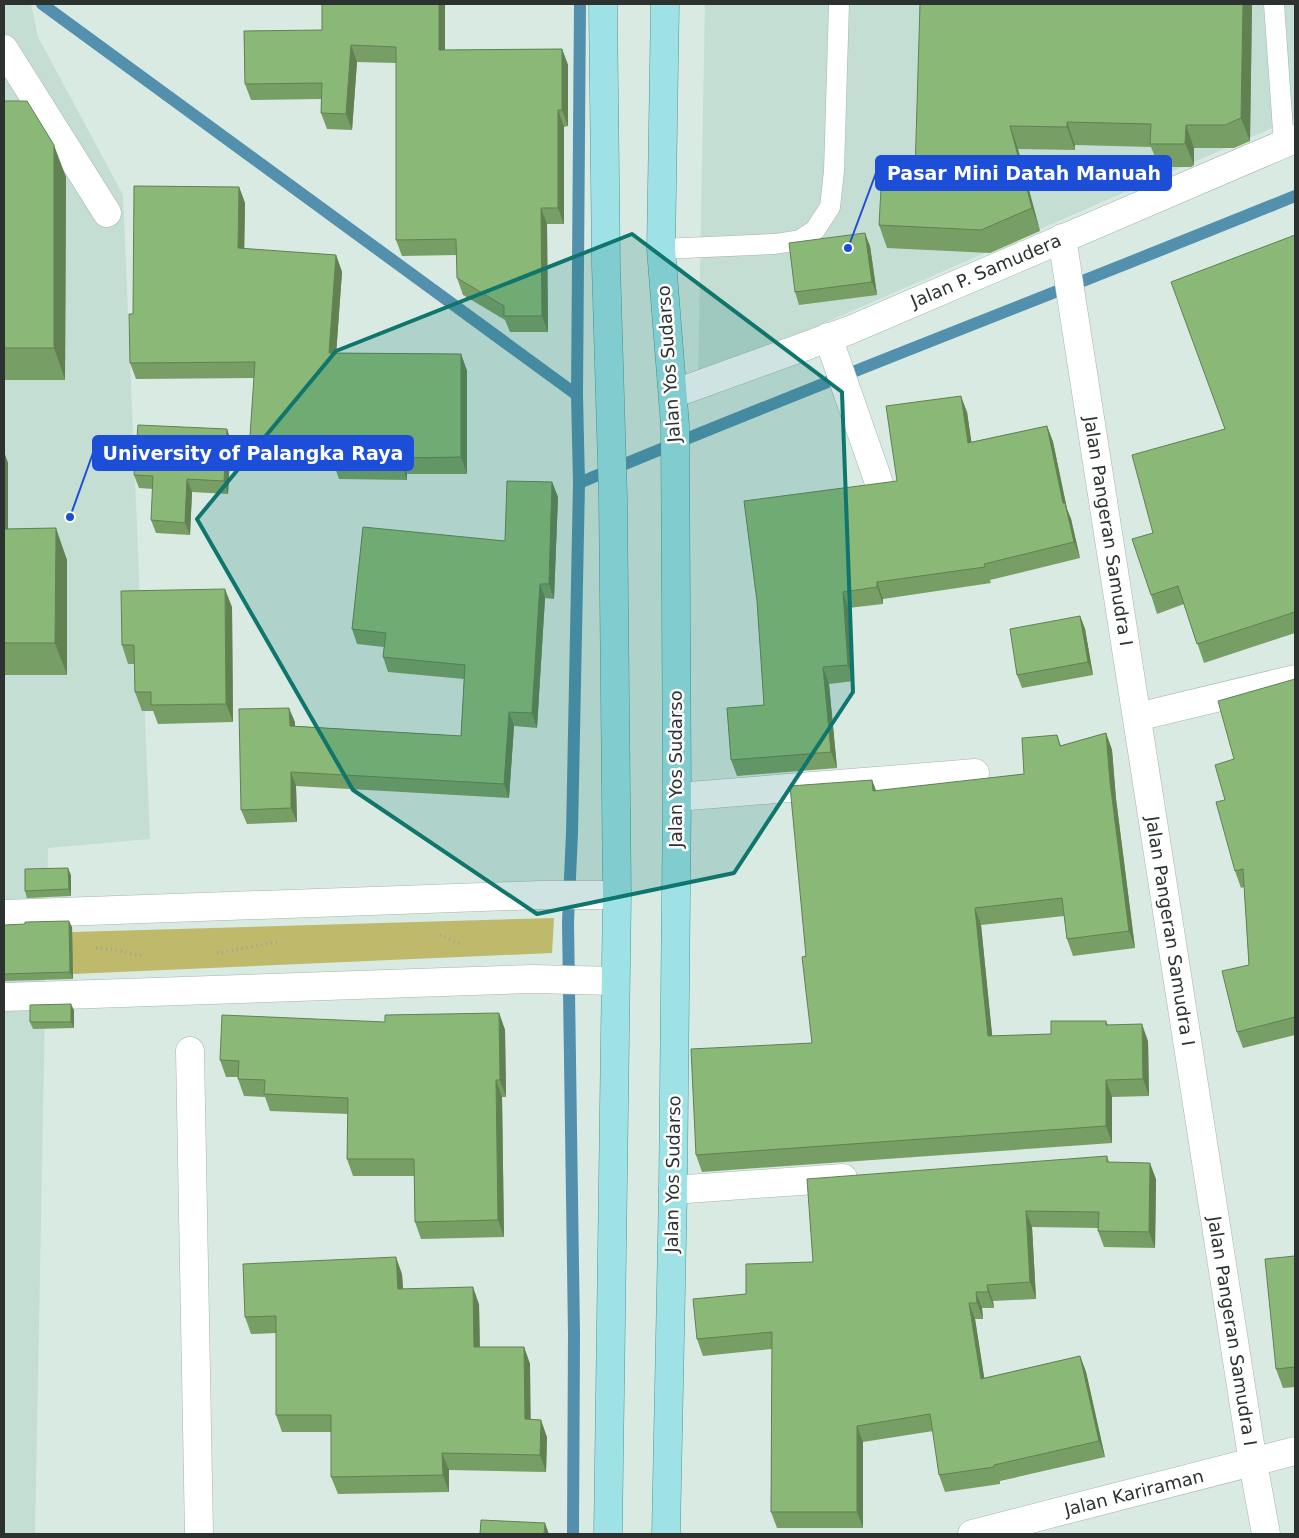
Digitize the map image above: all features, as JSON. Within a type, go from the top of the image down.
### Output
[{"type":"main road","points":[[603,4],[606,265],[613,497],[617,895],[608,1534]]},
{"type":"main road","name":"Jalan Yos Sudarso","points":[[665,4],[661,249],[675,425],[677,797],[673,1190],[666,1534]]},
{"type":"street","points":[[4,49],[107,213]]},
{"type":"street","name":"Jalan P. Samudera","points":[[673,394],[850,330],[1290,142]]},
{"type":"street","name":"Jalan Pangeran Samudra I","points":[[1062,238],[1253,1463],[1266,1534]]},
{"type":"street","points":[[828,337],[878,480]]},
{"type":"street","points":[[1137,717],[1295,679]]},
{"type":"street","points":[[677,797],[975,773]]},
{"type":"street","points":[[4,914],[540,895],[617,895]]},
{"type":"street","points":[[4,997],[533,979],[615,981]]},
{"type":"street","points":[[190,1051],[199,1534]]},
{"type":"street","points":[[673,1190],[871,1176]]},
{"type":"street","name":"Jalan Kariraman","points":[[972,1534],[1295,1451]]},
{"type":"lane","points":[[661,249],[775,244],[800,240],[814,230],[830,207],[834,171],[839,4]]},
{"type":"lane","points":[[1274,4],[1290,142]]},
{"type":"path","points":[[437,934],[466,947]]},
{"type":"path","points":[[214,953],[279,941]]},
{"type":"path","points":[[93,948],[112,949],[149,957]]},
{"type":"highlighted area","points":[[632,234],[842,392],[853,692],[734,873],[537,914],[353,790],[197,519],[336,351]]},
{"type":"shaded area","points":[[4,4],[31,4],[38,37],[123,195],[150,839],[48,848],[35,1534],[4,1534]]},
{"type":"shaded area","points":[[705,4],[1295,4],[1295,118],[698,378]]},
{"type":"shaded area","points":[[554,918],[552,953],[4,977],[4,934]]},
{"type":"building","points":[[322,4],[439,4],[439,50],[562,49],[562,110],[558,110],[558,208],[541,208],[542,316],[504,316],[504,306],[457,278],[456,239],[396,240],[396,47],[351,45],[346,114],[321,113],[322,83],[245,84],[244,31],[322,30]]},
{"type":"building","points":[[920,4],[1243,4],[1241,118],[1225,125],[1186,125],[1185,143],[1183,144],[1150,144],[1151,124],[1067,122],[1067,127],[1010,126],[1032,208],[981,230],[879,225],[882,171],[915,173]]},
{"type":"building","points":[[4,101],[27,101],[54,145],[54,348],[4,348]]},
{"type":"building","points":[[134,186],[239,187],[238,248],[336,255],[329,353],[461,354],[461,457],[401,458],[401,463],[333,462],[333,442],[250,436],[255,362],[130,363],[129,314],[133,314]]},
{"type":"building","points":[[865,233],[872,282],[795,292],[789,243]]},
{"type":"building","points":[[1295,235],[1295,612],[1197,644],[1178,586],[1151,595],[1132,539],[1153,533],[1132,455],[1225,429],[1171,282]]},
{"type":"building","points":[[961,396],[968,443],[1047,426],[1063,503],[1065,503],[1074,542],[984,564],[985,567],[877,582],[877,587],[843,592],[848,665],[823,667],[831,752],[731,760],[727,708],[764,705],[757,601],[744,501],[897,481],[886,406]]},
{"type":"building","points":[[138,425],[227,429],[224,481],[187,479],[185,523],[151,520],[153,476],[134,475]]},
{"type":"building","points":[[507,481],[552,482],[549,584],[540,584],[532,713],[509,712],[504,784],[291,772],[291,808],[241,810],[239,709],[289,708],[290,726],[461,736],[465,665],[383,657],[386,633],[352,629],[363,527],[505,541]]},
{"type":"building","points":[[56,528],[55,643],[4,643],[4,529]]},
{"type":"building","points":[[225,589],[226,704],[151,705],[151,692],[135,692],[134,645],[122,645],[121,591]]},
{"type":"building","points":[[1080,616],[1088,662],[1017,675],[1010,629]]},
{"type":"building","points":[[1295,679],[1295,1017],[1237,1032],[1222,971],[1249,965],[1243,869],[1235,871],[1216,802],[1225,800],[1215,765],[1234,759],[1218,701]]},
{"type":"building","points":[[1106,733],[1110,782],[1129,931],[1067,939],[1062,898],[975,908],[988,1036],[1051,1034],[1051,1021],[1106,1021],[1106,1025],[1142,1024],[1143,1079],[1106,1080],[1106,1126],[696,1155],[691,1049],[812,1043],[802,957],[806,956],[790,786],[872,780],[873,791],[1024,774],[1022,738],[1057,735],[1060,746]]},
{"type":"building","points":[[68,868],[69,889],[25,891],[25,869]]},
{"type":"building","points":[[69,921],[70,972],[4,974],[4,925],[25,924],[25,922]]},
{"type":"building","points":[[71,1004],[71,1022],[30,1022],[30,1005]]},
{"type":"building","points":[[499,1013],[500,1080],[496,1080],[498,1220],[415,1222],[414,1159],[347,1159],[348,1098],[264,1094],[265,1080],[238,1079],[239,1061],[220,1060],[222,1015],[385,1022],[385,1015]]},
{"type":"building","points":[[1107,1156],[1107,1162],[1150,1163],[1149,1232],[1098,1231],[1099,1212],[1026,1211],[1030,1282],[987,1285],[988,1292],[976,1292],[977,1303],[969,1303],[981,1379],[1080,1356],[1099,1441],[994,1465],[994,1467],[939,1475],[930,1414],[857,1426],[857,1512],[771,1512],[772,1332],[697,1339],[693,1299],[746,1294],[746,1264],[813,1262],[807,1179]]},
{"type":"building","points":[[1295,1256],[1295,1367],[1276,1369],[1265,1259]]},
{"type":"building","points":[[396,1257],[398,1289],[473,1287],[474,1347],[524,1347],[525,1419],[541,1420],[540,1455],[442,1453],[443,1475],[331,1477],[331,1415],[276,1415],[276,1316],[245,1317],[243,1264]]},
{"type":"building","points":[[481,1520],[545,1523],[544,1534],[480,1534]]},
{"type":"waterway","points":[[42,4],[577,395]]},
{"type":"waterway","points":[[573,1534],[574,1335],[568,922],[572,833],[579,483],[577,395],[580,4]]},
{"type":"waterway","points":[[579,483],[757,410],[1295,196]]},
{"type":"place","name":"Pasar Mini Datah Manuah","points":[[848,248]]},
{"type":"place","name":"University of Palangka Raya","points":[[70,517]]}]
